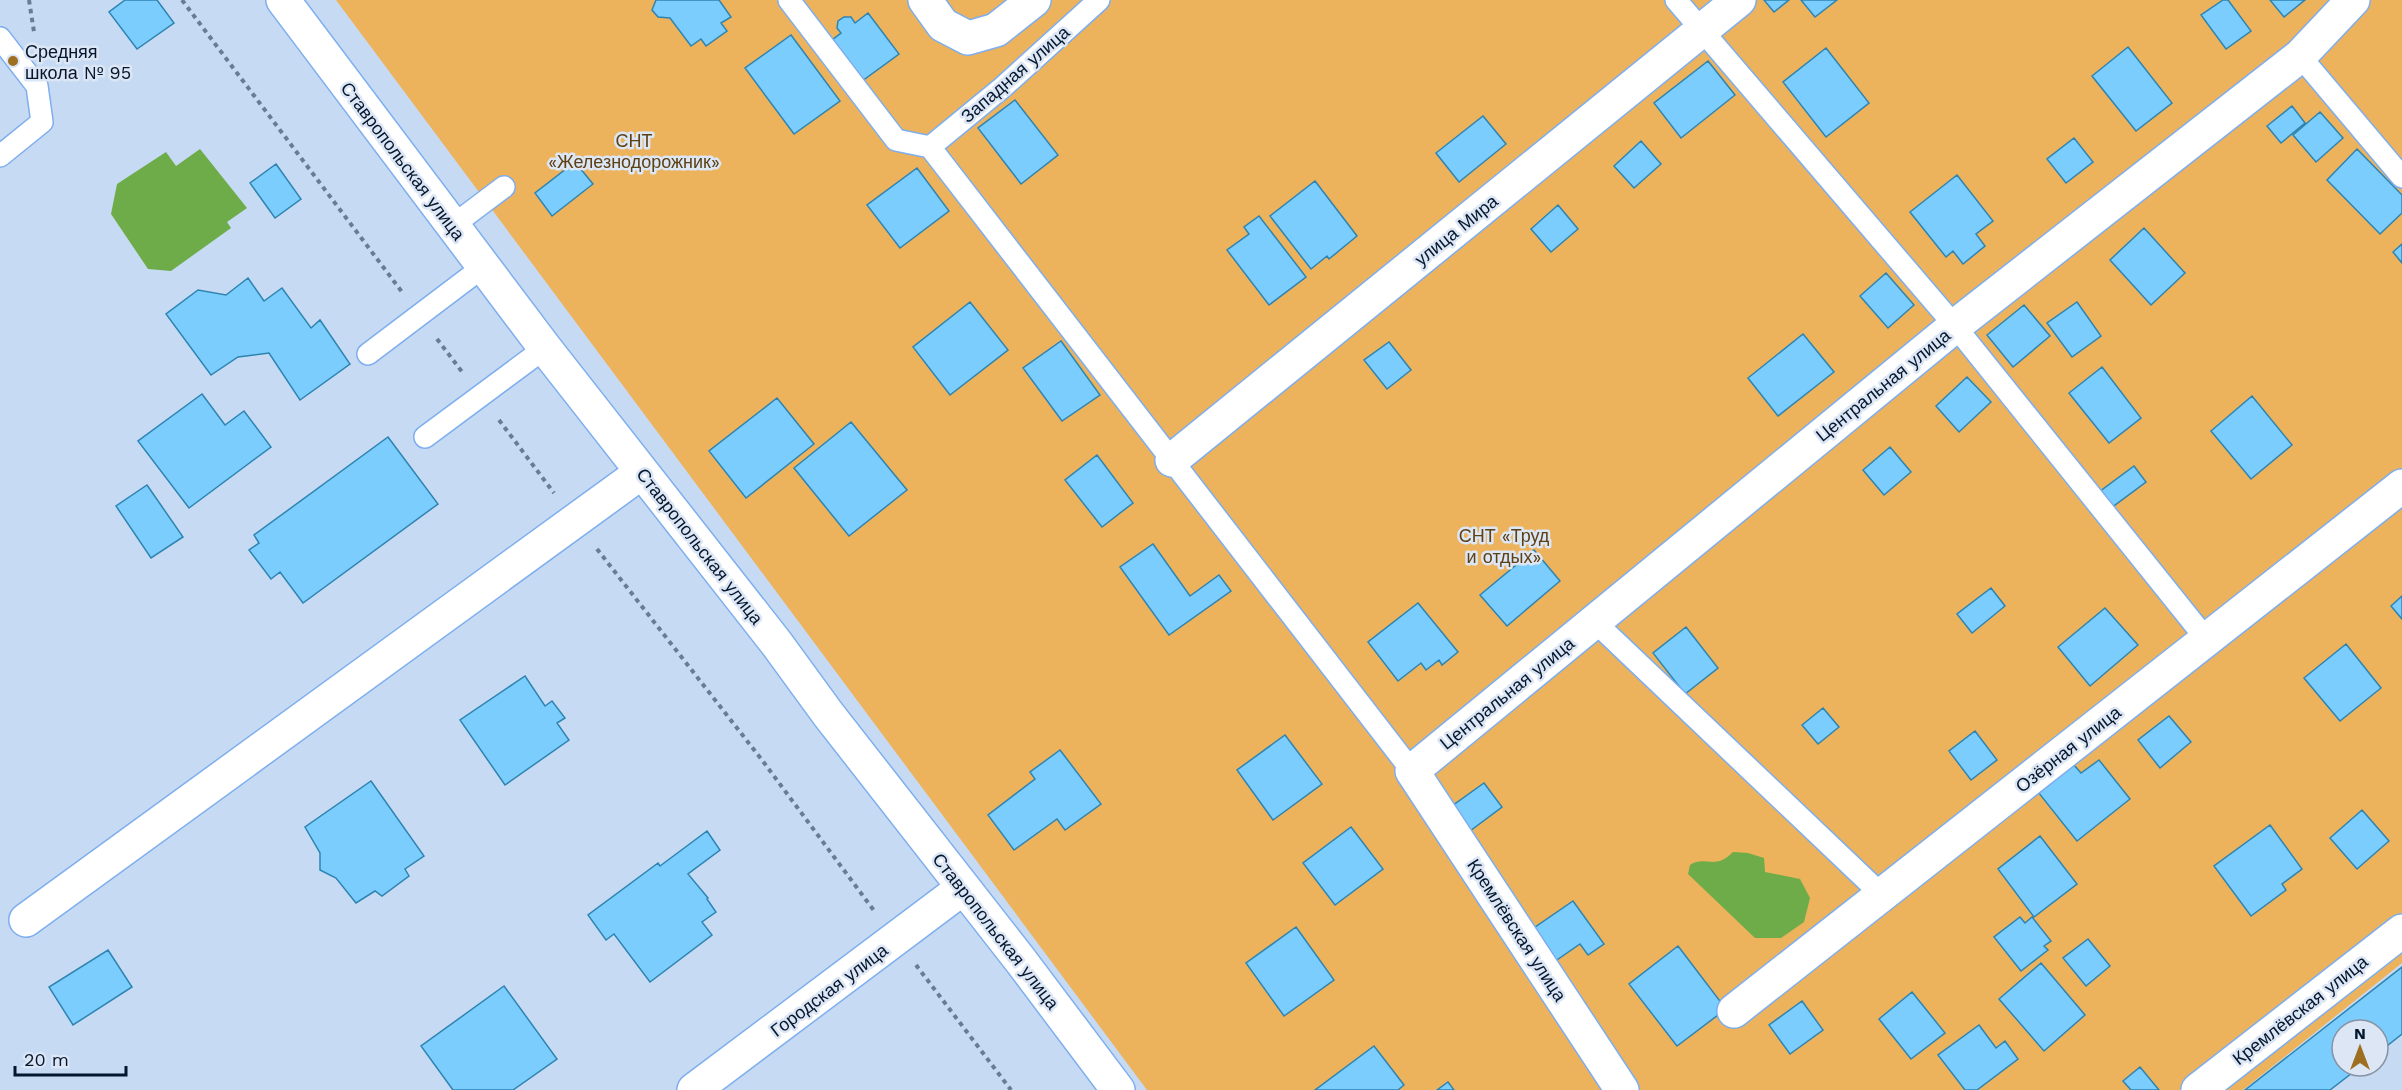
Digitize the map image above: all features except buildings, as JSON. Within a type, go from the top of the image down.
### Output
[{"type":"street","name":"Ставропольская улица","points":[[283,0],[545,348],[777,644],[828,714],[1118,1090]]},
{"type":"street","points":[[925,0],[943,25],[968,38],[996,30],[1034,0]]},
{"type":"street","name":"улица Мира","points":[[1172,460],[1739,0]]},
{"type":"street","name":"Центральная улица","points":[[1412,771],[1955,326],[2300,56],[2353,0]]},
{"type":"street","points":[[26,920],[642,472]]},
{"type":"street","name":"Озёрная улица","points":[[1734,1011],[2402,486]]},
{"type":"street","name":"Кремлёвская улица","points":[[1412,771],[1622,1090]]},
{"type":"street","name":"Городская улица","points":[[694,1090],[963,888]]},
{"type":"street","name":"Кремлёвская улица","points":[[2198,1090],[2402,931]]},
{"type":"lane","points":[[789,0],[896,140],[930,147],[1412,771]]},
{"type":"lane","name":"Западная улица","points":[[930,147],[1003,87],[1100,0]]},
{"type":"lane","points":[[1676,0],[1955,326],[2207,640]]},
{"type":"lane","points":[[0,38],[38,86],[42,122],[0,156]]},
{"type":"lane","points":[[2300,56],[2402,177]]},
{"type":"lane","points":[[452,226],[504,187]]},
{"type":"lane","points":[[368,354],[483,267]]},
{"type":"lane","points":[[424,437],[545,348]]},
{"type":"lane","points":[[1594,621],[1882,895]]},
{"type":"green space","name":"СНТ «Труд и отдых»","points":[[336,0],[2402,0],[2402,963],[2333,1018],[2330,1018],[2330,1021],[2243,1090],[1147,1090]]},
{"type":"shaded area","points":[[200,149],[247,208],[227,222],[231,228],[171,271],[148,269],[111,214],[117,184],[166,152],[176,166]]},
{"type":"shaded area","points":[[1733,852],[1748,853],[1764,858],[1765,872],[1800,879],[1810,898],[1804,922],[1781,938],[1755,938],[1688,874],[1690,865],[1695,862],[1721,861]]},
{"type":"place","name":"Средняя школа № 95","points":[[13,61]]},
{"type":"park label","name":"СНТ «Железнодорожник»","points":[[634,150]]}]
